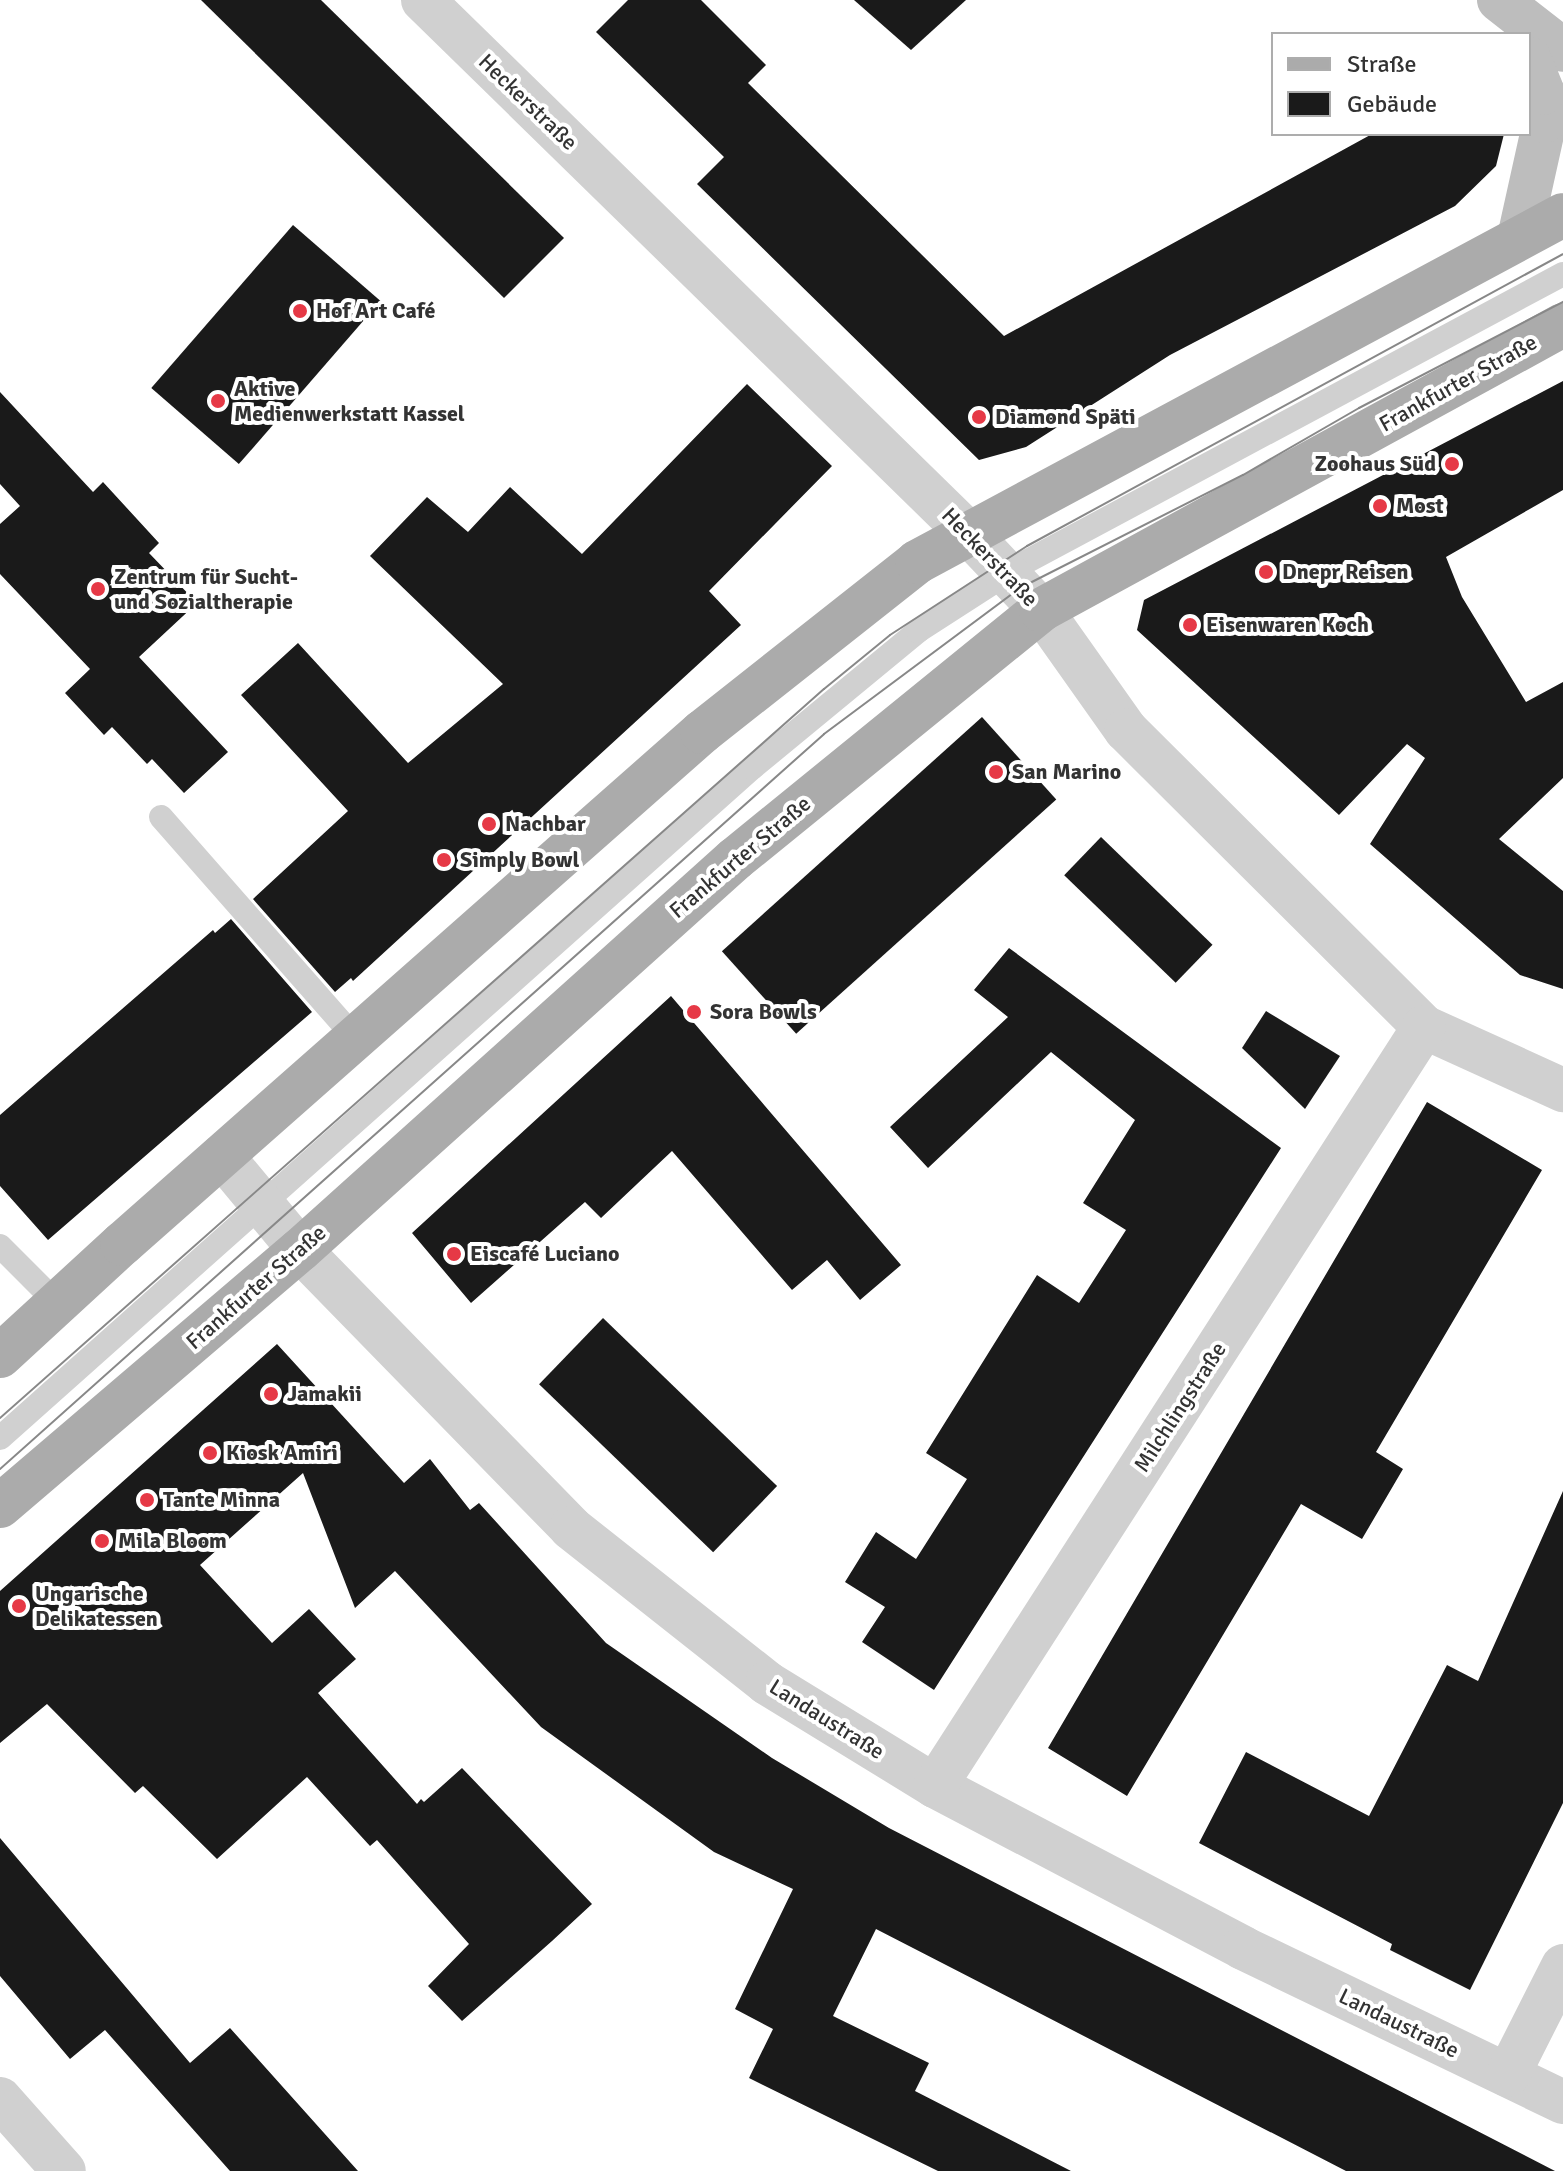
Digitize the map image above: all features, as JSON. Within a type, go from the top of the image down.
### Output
[{"type":"main road","points":[[1509,14],[1563,50]]},
{"type":"main road","points":[[1519,238],[1545,121],[1543,93],[1531,64]]},
{"type":"main road","points":[[0,1356],[122,1244],[702,732],[917,562],[1563,215]]},
{"type":"main road","name":"Frankfurter Straße","points":[[0,1506],[300,1250],[735,859],[1041,610],[1563,325]]},
{"type":"street","name":"Heckerstraße","points":[[423,0],[969,534],[1041,610],[1126,730],[1424,1027],[1563,1090]]},
{"type":"street","name":"Milchlingstraße","points":[[935,1786],[1424,1027]]},
{"type":"street","name":"Landaustraße","points":[[222,1156],[300,1250],[571,1528],[767,1683],[935,1786],[1243,1948],[1563,2102]]},
{"type":"street","points":[[1508,2075],[1563,1966]]},
{"type":"street","points":[[0,2099],[64,2171]]},
{"type":"lane","points":[[0,1438],[752,768],[918,631],[1007,574],[1563,274]]},
{"type":"lane","points":[[161,817],[356,1039]]},
{"type":"lane","points":[[0,1246],[59,1305]]},
{"type":"building","points":[[201,0],[321,0],[564,238],[504,298]]},
{"type":"building","points":[[628,0],[701,0],[766,65],[748,83],[1004,336],[1368,136],[1504,136],[1496,166],[1455,206],[1170,355],[1026,447],[979,460],[697,184],[724,157],[596,32]]},
{"type":"building","points":[[854,0],[966,0],[911,50]]},
{"type":"building","points":[[293,225],[381,301],[239,464],[151,388]]},
{"type":"building","points":[[1563,381],[1563,490],[1446,557],[1462,597],[1526,702],[1563,682],[1563,778],[1499,839],[1563,891],[1563,989],[1520,975],[1370,844],[1425,758],[1407,744],[1339,815],[1137,630],[1144,600]]},
{"type":"building","points":[[747,384],[832,466],[709,591],[741,625],[353,981],[351,978],[335,992],[253,899],[348,811],[241,695],[298,643],[408,763],[503,684],[370,556],[427,497],[468,532],[510,487],[582,554]]},
{"type":"building","name":"Zentrum für Sucht- und Sozialtherapie","points":[[0,392],[93,492],[103,482],[159,543],[149,553],[197,603],[139,657],[228,752],[184,793],[152,759],[147,764],[112,727],[104,735],[65,693],[90,669],[0,574],[0,524],[20,506],[0,484]]},
{"type":"building","points":[[982,717],[1056,799],[796,1034],[722,951]]},
{"type":"building","points":[[1101,837],[1212,945],[1176,983],[1064,875]]},
{"type":"building","points":[[231,919],[312,1012],[48,1240],[0,1186],[0,1115],[213,930],[215,933]]},
{"type":"building","points":[[1009,948],[1281,1148],[934,1690],[862,1642],[885,1607],[845,1582],[876,1532],[916,1559],[967,1479],[926,1453],[1037,1275],[1079,1303],[1126,1230],[1083,1203],[1135,1120],[1051,1052],[928,1168],[890,1127],[1008,1017],[974,990]]},
{"type":"building","points":[[671,996],[901,1265],[860,1300],[827,1260],[792,1290],[672,1151],[601,1218],[585,1202],[471,1303],[412,1233]]},
{"type":"building","points":[[1266,1011],[1340,1056],[1305,1109],[1242,1048]]},
{"type":"building","points":[[1427,1102],[1542,1170],[1376,1452],[1403,1469],[1362,1539],[1301,1504],[1127,1796],[1048,1748]]},
{"type":"building","points":[[603,1318],[777,1486],[713,1552],[539,1384]]},
{"type":"building","points":[[277,1344],[404,1483],[430,1459],[470,1510],[479,1503],[606,1643],[772,1758],[889,1828],[1555,2171],[1346,2171],[876,1929],[833,2016],[929,2063],[915,2091],[1071,2171],[938,2171],[749,2078],[773,2029],[735,2009],[793,1889],[714,1852],[541,1727],[395,1571],[355,1608],[303,1473],[200,1565],[272,1643],[309,1609],[356,1659],[318,1693],[417,1804],[421,1799],[424,1802],[462,1768],[592,1904],[552,1941],[462,2021],[428,1986],[469,1944],[377,1840],[370,1846],[307,1777],[217,1859],[143,1786],[135,1793],[47,1704],[0,1743],[0,1591]]},
{"type":"building","points":[[1563,1491],[1563,1803],[1470,1990],[1390,1950],[1392,1944],[1199,1843],[1246,1752],[1369,1816],[1447,1665],[1478,1681]]},
{"type":"building","points":[[0,1838],[190,2063],[230,2028],[358,2171],[230,2171],[105,2030],[70,2059],[0,1976]]},
{"type":"tram line","points":[[0,1418],[824,689],[890,635],[1027,546],[1563,254]]},
{"type":"tram line","points":[[0,1469],[824,734],[1020,588],[1243,475],[1359,408],[1563,302]]},
{"type":"place","name":"Hof Art Café","points":[[300,311]]},
{"type":"place","name":"Aktive Medienwerkstatt Kassel","points":[[218,401]]},
{"type":"place","name":"Diamond Späti","points":[[979,417]]},
{"type":"place","name":"Zoohaus Süd","points":[[1452,464]]},
{"type":"place","name":"Most","points":[[1380,506]]},
{"type":"place","name":"Dnepr Reisen","points":[[1266,572]]},
{"type":"place","name":"Zentrum für Sucht- und Sozialtherapie","points":[[98,589]]},
{"type":"place","name":"Eisenwaren Koch","points":[[1190,625]]},
{"type":"place","name":"San Marino","points":[[996,772]]},
{"type":"place","name":"Nachbar","points":[[489,824]]},
{"type":"place","name":"Simply Bowl","points":[[444,860]]},
{"type":"place","name":"Sora Bowls","points":[[694,1012]]},
{"type":"place","name":"Eiscafé Luciano","points":[[454,1254]]},
{"type":"place","name":"Jamakii","points":[[271,1394]]},
{"type":"place","name":"Kiosk Amiri","points":[[210,1453]]},
{"type":"place","name":"Tante Minna","points":[[147,1500]]},
{"type":"place","name":"Mila Bloom","points":[[102,1541]]},
{"type":"place","name":"Ungarische Delikatessen","points":[[19,1606]]}]
